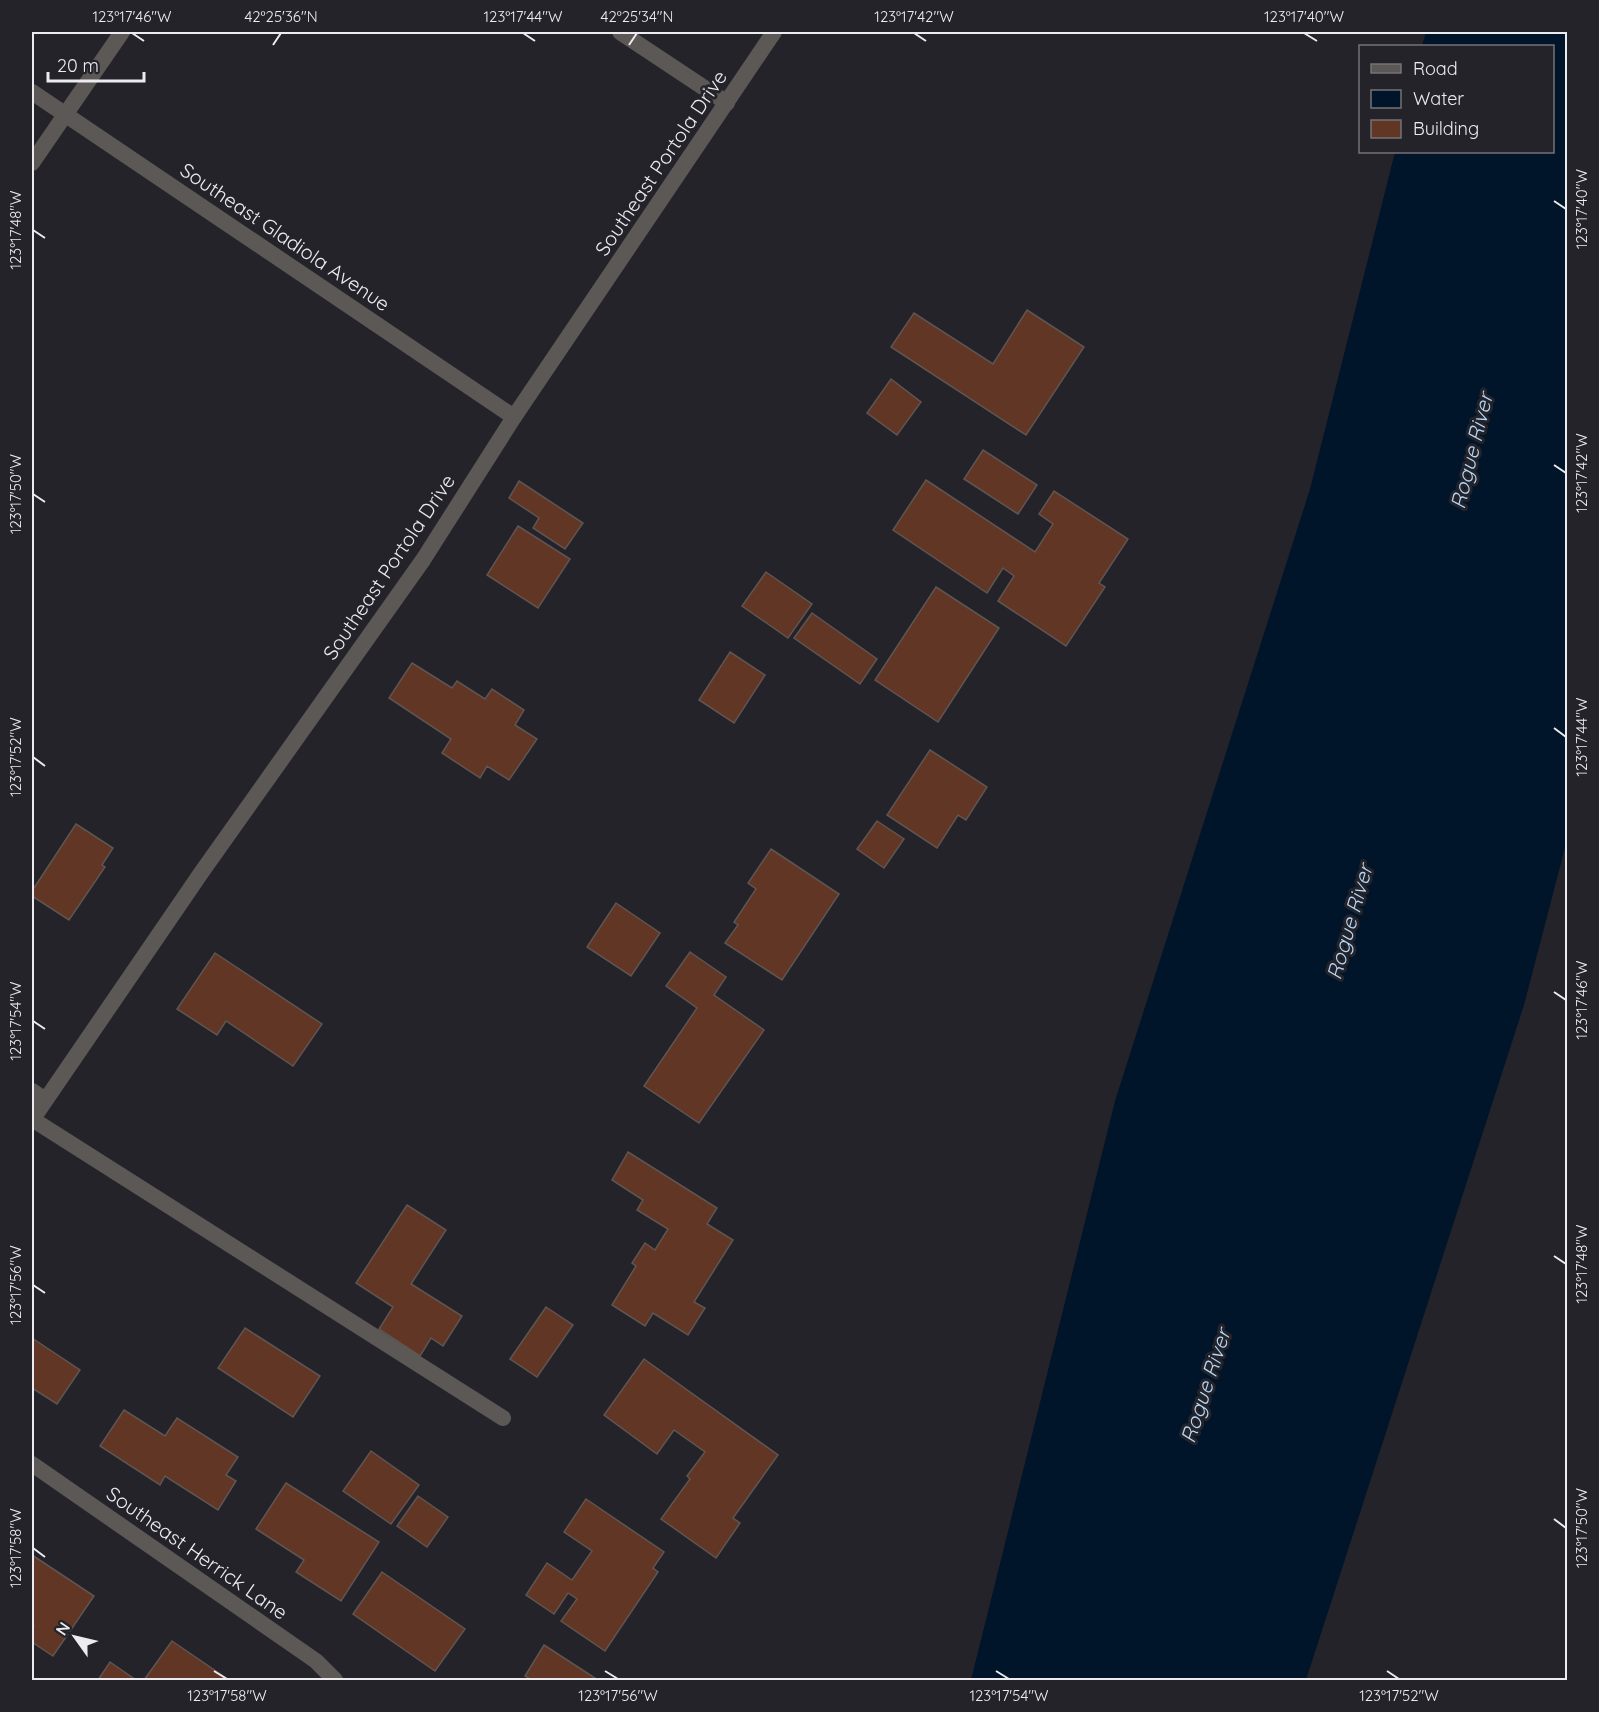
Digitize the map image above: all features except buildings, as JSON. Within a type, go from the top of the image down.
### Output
[{"type":"street","points":[[32,163],[122,32]]},
{"type":"street","points":[[620,32],[727,103]]},
{"type":"street","name":"Southeast Portola Drive","points":[[32,1119],[38,1095],[423,560],[514,417],[774,32]]},
{"type":"street","name":"Southeast Gladiola Avenue","points":[[32,92],[514,417]]},
{"type":"street","points":[[32,1119],[503,1418]]},
{"type":"street","name":"Southeast Herrick Lane","points":[[32,1464],[316,1661],[335,1680]]},
{"type":"water","name":"Rogue River","points":[[1426,32],[1567,32],[1567,840],[1524,1005],[1306,1680],[971,1680],[1115,1101],[1310,489],[1395,153],[1554,153],[1554,45],[1422,45]]}]
